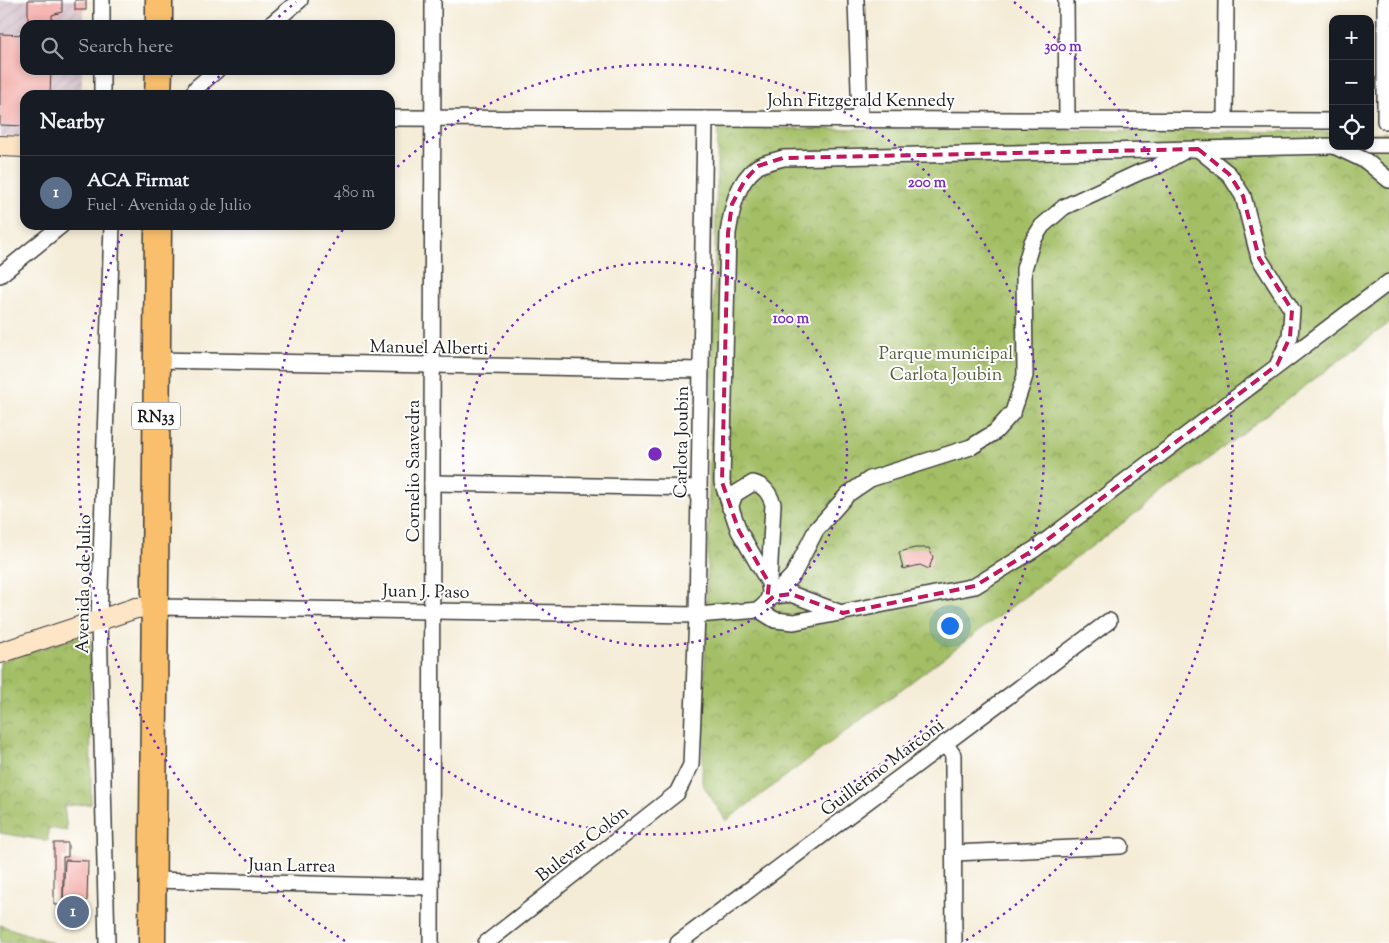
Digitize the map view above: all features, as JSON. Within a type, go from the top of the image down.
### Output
[{"type":"highway","points":[[159,0],[159,20]]},
{"type":"highway","points":[[158,90],[159,75]]},
{"type":"highway","name":"RN33","points":[[152,943],[158,230]]},
{"type":"main road","points":[[0,146],[20,147]]},
{"type":"main road","points":[[0,653],[99,622],[136,608],[155,607]]},
{"type":"street","points":[[102,0],[102,20]]},
{"type":"street","points":[[276,20],[300,0]]},
{"type":"street","name":"Cornelio Saavedra","points":[[431,943],[432,0]]},
{"type":"street","points":[[856,0],[860,119]]},
{"type":"street","points":[[1066,0],[1067,120]]},
{"type":"street","points":[[1225,120],[1226,0]]},
{"type":"street","points":[[1381,121],[1385,0]]},
{"type":"street","points":[[102,75],[102,90]]},
{"type":"street","points":[[195,90],[210,75]]},
{"type":"street","name":"John Fitzgerald Kennedy","points":[[395,118],[1329,121]]},
{"type":"street","name":"Carlota Joubin","points":[[691,765],[697,615],[705,119]]},
{"type":"street","points":[[1374,145],[1389,145]]},
{"type":"street","points":[[1329,146],[783,158],[758,166],[745,180],[732,204],[728,233],[722,482],[730,508],[775,620],[794,622],[843,614],[975,586],[1035,549],[1389,282]]},
{"type":"street","points":[[1192,149],[1229,174],[1243,196],[1259,258],[1292,310],[1290,337],[1277,365]]},
{"type":"street","points":[[767,597],[793,575],[816,530],[848,494],[870,479],[971,447],[995,432],[1013,412],[1025,376],[1024,269],[1032,242],[1042,226],[1064,206],[1140,172],[1158,166],[1192,149]]},
{"type":"street","points":[[1341,150],[1366,162],[1389,180]]},
{"type":"street","points":[[0,275],[56,230]]},
{"type":"street","name":"Avenida 9 de Julio","points":[[107,943],[99,622],[112,230]]},
{"type":"street","name":"Manuel Alberti","points":[[156,360],[701,370]]},
{"type":"street","points":[[432,483],[699,488]]},
{"type":"street","points":[[730,508],[735,494],[753,483],[762,485],[774,504],[767,597]]},
{"type":"street","name":"Juan J. Paso","points":[[155,607],[697,615],[767,597],[791,594],[843,614]]},
{"type":"street","name":"Guillermo Marconi","points":[[678,943],[1109,621]]},
{"type":"street","points":[[945,743],[953,755],[954,766],[954,943]]},
{"type":"street","name":"Bulevar Colón","points":[[486,943],[677,793],[691,765]]},
{"type":"street","points":[[954,853],[1121,846]]},
{"type":"street","name":"Juan Larrea","points":[[153,880],[430,887]]},
{"type":"highlighted area","points":[[1198,149],[1229,174],[1243,196],[1259,258],[1292,310],[1290,337],[1277,365],[1035,549],[975,586],[843,613],[791,594],[774,596],[767,602],[769,583],[739,531],[722,482],[728,233],[732,204],[745,180],[758,166],[783,158]]},
{"type":"shaded area","points":[[0,0],[83,0],[83,20],[20,20],[20,75],[82,75],[82,90],[20,90],[20,137],[0,137]]},
{"type":"green space","name":"Parque municipal Carlota Joubin","points":[[718,128],[1329,132],[1329,150],[1374,150],[1374,133],[1389,133],[1389,323],[726,821],[702,783]]},
{"type":"green space","points":[[90,633],[91,804],[64,806],[67,831],[48,828],[48,841],[0,833],[0,662]]},
{"type":"green space","points":[[0,925],[53,943],[0,943]]},
{"type":"building","points":[[28,0],[62,0],[62,12],[52,15],[52,20],[28,20]]},
{"type":"building","points":[[75,0],[86,0],[86,10],[75,10]]},
{"type":"building","points":[[0,34],[20,35],[20,75],[51,75],[50,90],[20,90],[20,126],[0,125]]},
{"type":"building","points":[[915,548],[929,548],[933,557],[929,569],[920,565],[903,569],[899,552]]},
{"type":"building","points":[[54,843],[68,843],[68,857],[63,857],[63,902],[69,902],[69,905],[54,905]]},
{"type":"building","points":[[65,860],[88,861],[87,901],[63,900]]},
{"type":"place","name":"ACA Firmat","points":[[73,912]]}]
